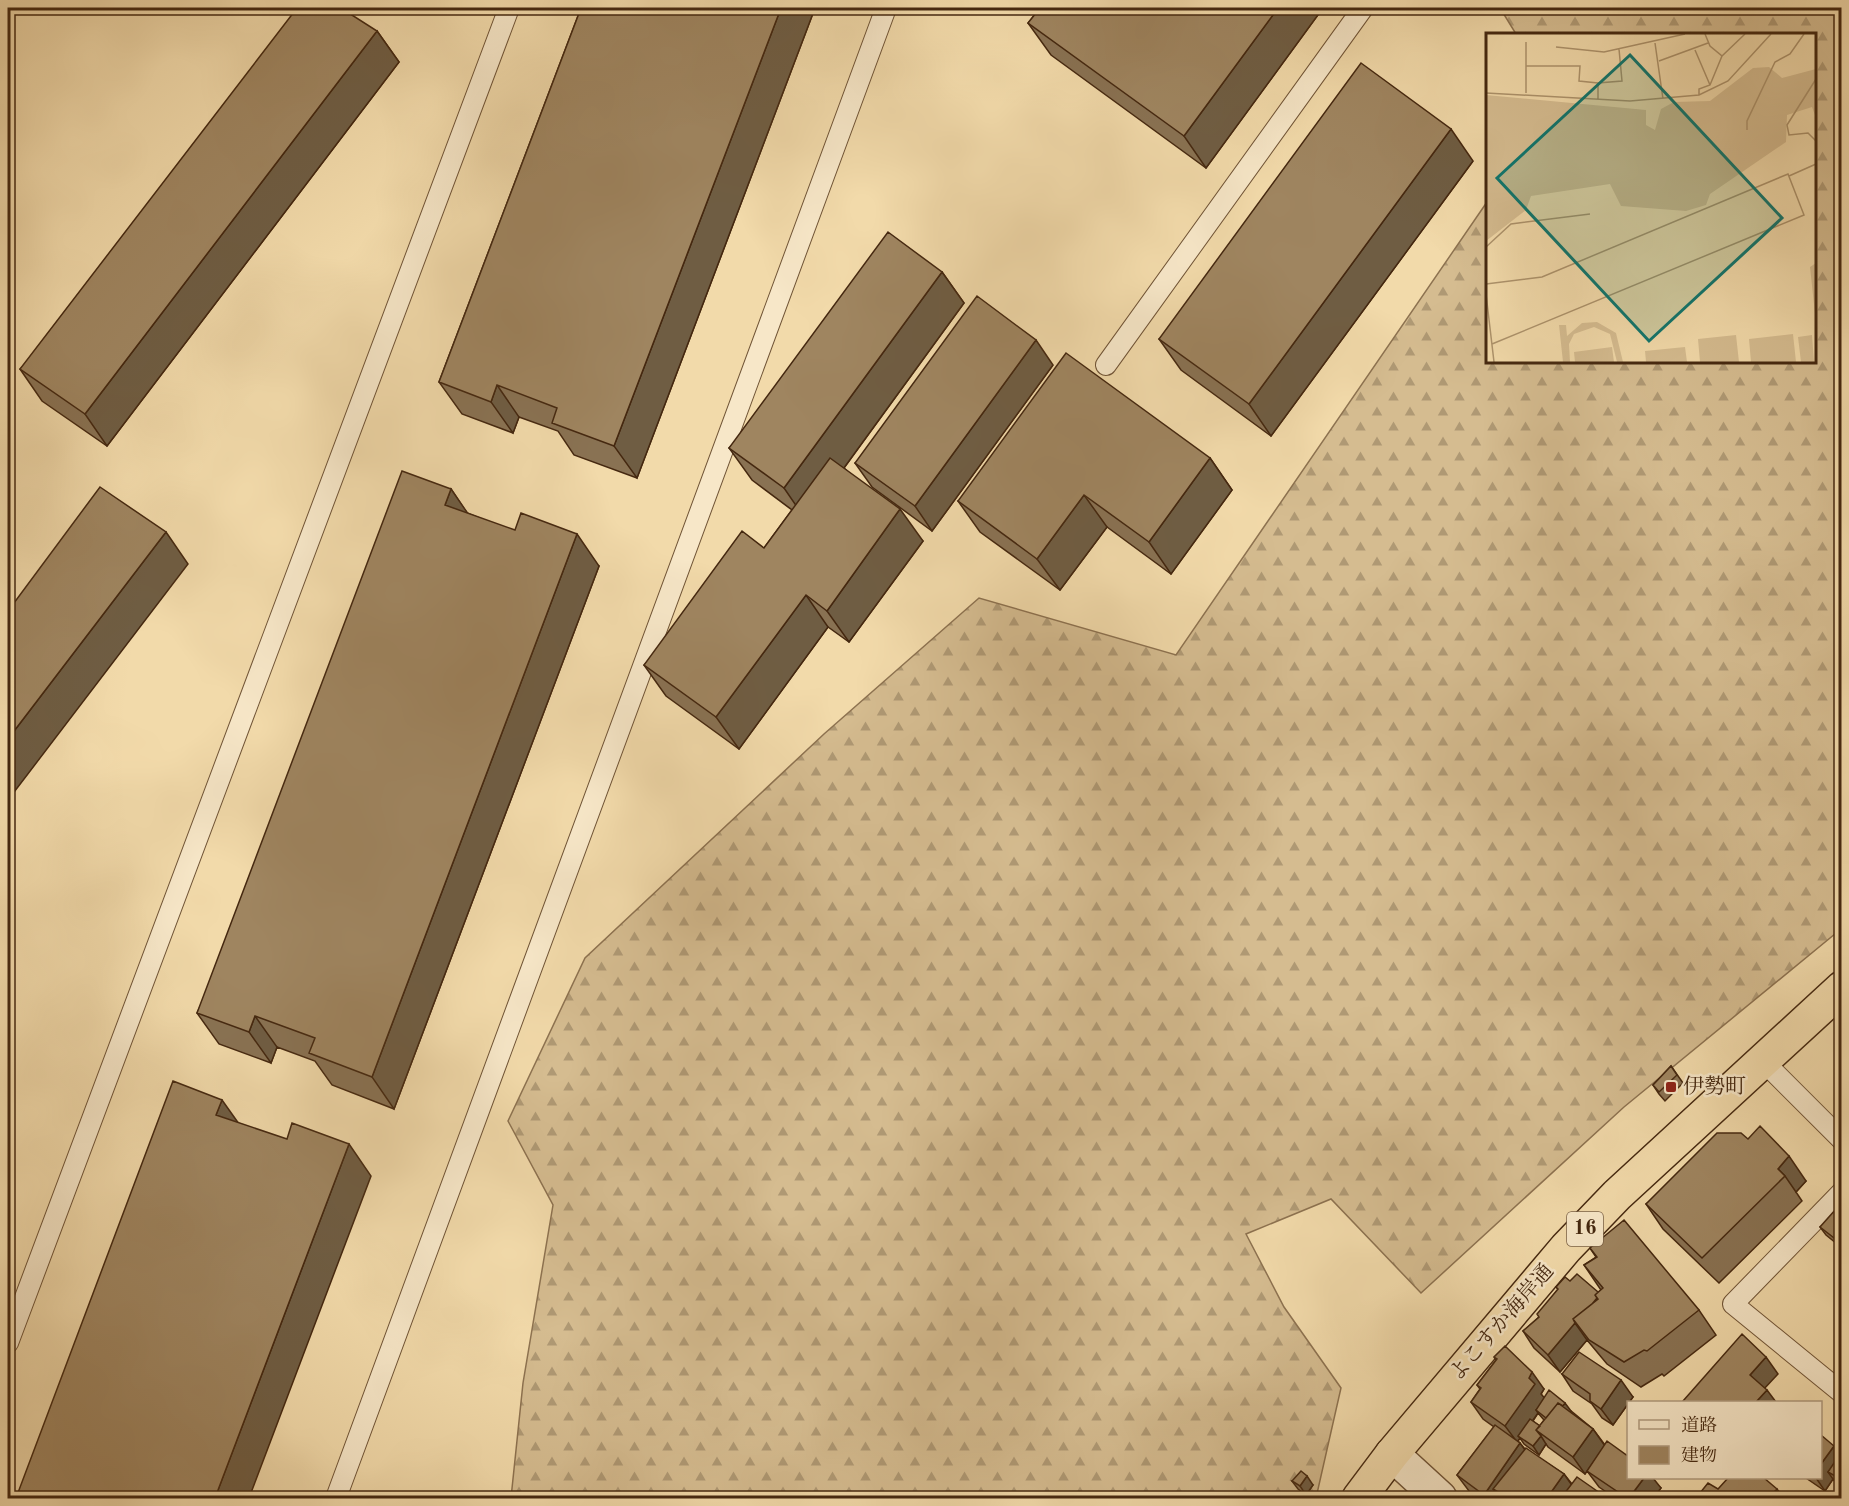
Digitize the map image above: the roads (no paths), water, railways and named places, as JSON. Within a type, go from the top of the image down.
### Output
[{"type":"highway","name":"よこすか海岸通","points":[[1359,1498],[1392,1454],[1566,1248],[1617,1196],[1842,988]]},
{"type":"street","points":[[1392,1454],[1440,1498]]},
{"type":"lane","points":[[8,1343],[509,8]]},
{"type":"lane","points":[[336,1498],[886,8]]},
{"type":"lane","points":[[1106,365],[1363,8]]},
{"type":"lane","points":[[1763,1061],[1842,1140]]},
{"type":"lane","points":[[1842,1192],[1733,1304],[1842,1393]]},
{"type":"place","name":"伊勢町","points":[[1671,1087]]}]
